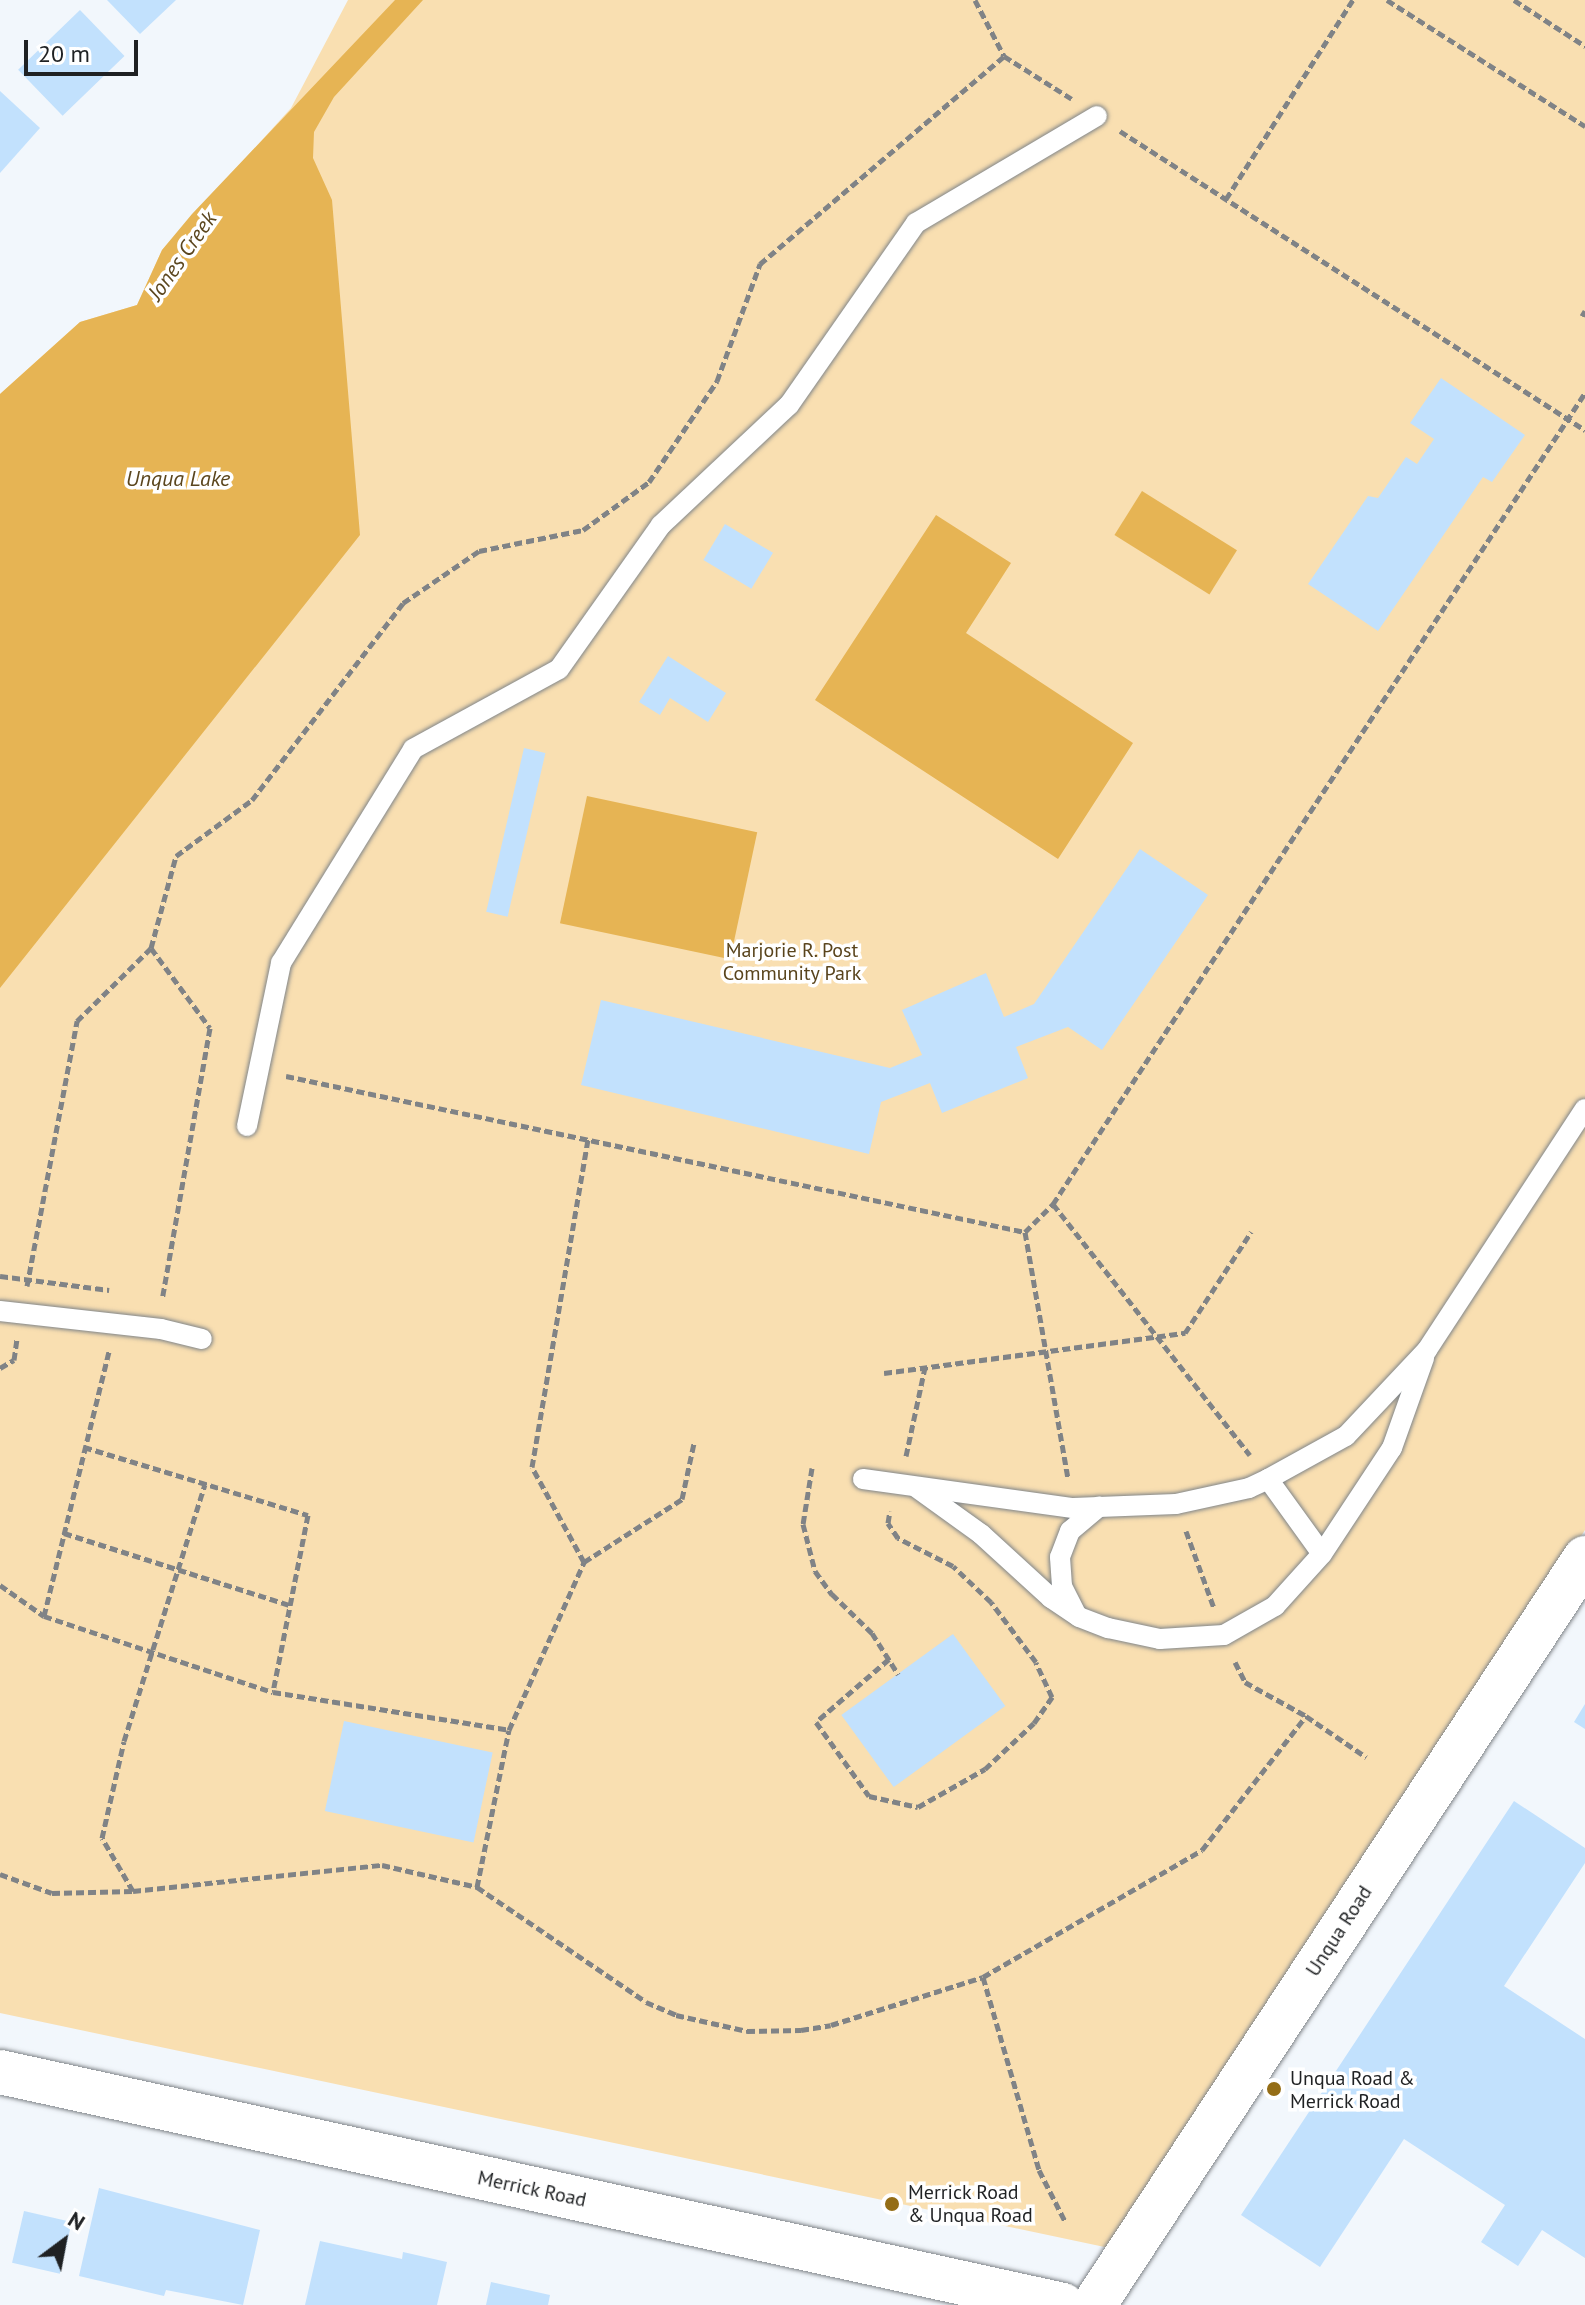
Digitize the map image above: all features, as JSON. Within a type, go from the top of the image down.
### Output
[{"type":"main road","name":"Unqua Road","points":[[1094,2305],[1585,1558]]},
{"type":"main road","name":"Merrick Road","points":[[0,2072],[1063,2305]]},
{"type":"lane","points":[[247,1126],[281,963],[413,749],[559,669],[661,525],[789,405],[916,223],[1097,116]]},
{"type":"lane","points":[[863,1479],[1073,1508],[1176,1504],[1249,1488],[1268,1479],[1346,1436],[1427,1350],[1585,1109]]},
{"type":"lane","points":[[0,1311],[116,1324],[202,1339]]},
{"type":"lane","points":[[913,1486],[981,1534],[1051,1598],[1079,1617],[1108,1628],[1160,1639],[1224,1635],[1275,1606],[1322,1554],[1392,1448],[1427,1350]]},
{"type":"lane","points":[[1268,1479],[1322,1554]]},
{"type":"lane","points":[[1079,1617],[1062,1586],[1060,1557],[1070,1531],[1099,1507]]},
{"type":"path","points":[[975,0],[1004,56],[1585,430]]},
{"type":"path","points":[[1226,199],[1353,0]]},
{"type":"path","points":[[1387,0],[1585,126]]},
{"type":"path","points":[[1514,0],[1585,46]]},
{"type":"path","points":[[22,1314],[77,1021],[151,948],[176,856],[252,800],[403,603],[479,551],[583,530],[649,482],[717,381],[760,264],[1004,56]]},
{"type":"path","points":[[1025,1232],[1053,1204],[1585,393]]},
{"type":"path","points":[[0,1276],[163,1299],[210,1028],[151,948]]},
{"type":"path","points":[[259,1070],[1025,1232]]},
{"type":"path","points":[[584,1562],[532,1467],[588,1139]]},
{"type":"path","points":[[1053,1204],[1268,1479]]},
{"type":"path","points":[[1025,1232],[1043,1351],[1073,1508]]},
{"type":"path","points":[[884,1373],[1185,1333],[1251,1232]]},
{"type":"path","points":[[44,1616],[124,1292]]},
{"type":"path","points":[[477,1887],[509,1730],[584,1562],[682,1499],[694,1443]]},
{"type":"path","points":[[84,1447],[308,1515],[273,1692]]},
{"type":"path","points":[[812,1468],[803,1524],[815,1571],[832,1594],[872,1633],[898,1674]]},
{"type":"path","points":[[133,1891],[102,1838],[124,1741],[205,1484]]},
{"type":"path","points":[[64,1533],[290,1605]]},
{"type":"path","points":[[0,1585],[44,1616],[273,1692],[509,1730]]},
{"type":"path","points":[[889,1659],[816,1722],[869,1796],[918,1807],[985,1769],[1034,1723],[1052,1697]]},
{"type":"path","points":[[0,1874],[52,1893],[133,1891],[382,1865],[477,1887],[646,2002],[676,2015],[747,2031],[801,2030],[831,2025],[983,1977],[1202,1850],[1306,1716]]},
{"type":"path","points":[[983,1977],[1039,2170],[1065,2221]]},
{"type":"green space","name":"Marjorie R. Post Community Park","points":[[348,0],[1585,0],[1585,1530],[1114,2249],[0,2013],[0,394],[80,322],[137,305],[162,250],[291,108]]},
{"type":"water","name":"Unqua Lake","points":[[395,0],[423,0],[334,97],[314,132],[313,158],[332,200],[360,535],[0,988],[0,394],[80,322],[137,305],[162,250],[192,214]]},
{"type":"water","points":[[1142,491],[1237,550],[1209,594],[1114,535]]},
{"type":"water","points":[[936,515],[1011,563],[966,633],[1133,743],[1058,859],[815,700]]},
{"type":"water","points":[[587,796],[757,832],[730,959],[560,923]]},
{"type":"building","points":[[107,0],[176,0],[140,34]]},
{"type":"building","points":[[80,10],[124,56],[63,116],[18,70]]},
{"type":"building","points":[[0,91],[40,128],[0,173]]},
{"type":"building","points":[[1441,378],[1525,435],[1492,482],[1483,477],[1378,631],[1308,584],[1368,496],[1378,498],[1406,457],[1417,464],[1434,439],[1410,423]]},
{"type":"building","points":[[725,524],[773,553],[751,589],[703,560]]},
{"type":"building","points":[[668,656],[726,693],[708,722],[670,698],[660,715],[639,702]]},
{"type":"building","points":[[524,748],[545,753],[508,917],[486,912]]},
{"type":"building","points":[[1140,849],[1208,895],[1102,1050],[1068,1027],[1016,1047],[1028,1078],[942,1113],[930,1083],[881,1102],[869,1154],[581,1085],[601,1000],[890,1068],[922,1055],[902,1010],[986,973],[1004,1017],[1034,1004]]},
{"type":"building","points":[[953,1634],[1005,1706],[894,1787],[841,1715]]},
{"type":"building","points":[[1585,1704],[1585,1729],[1574,1722]]},
{"type":"building","points":[[344,1721],[493,1753],[474,1843],[325,1811]]},
{"type":"building","points":[[1514,1801],[1585,1848],[1585,1863],[1504,1986],[1585,2039],[1585,2258],[1542,2230],[1518,2266],[1481,2242],[1505,2205],[1404,2139],[1320,2267],[1241,2215]]},
{"type":"building","points":[[99,2188],[260,2230],[243,2305],[166,2290],[164,2296],[79,2276]]},
{"type":"building","points":[[24,2211],[72,2222],[60,2274],[12,2263]]},
{"type":"building","points":[[320,2241],[402,2259],[403,2252],[447,2262],[437,2305],[305,2305]]},
{"type":"building","points":[[491,2282],[550,2295],[548,2305],[486,2305]]},
{"type":"place","name":"Unqua Road & Merrick Road","points":[[1274,2089]]},
{"type":"place","name":"Merrick Road & Unqua Road","points":[[892,2204]]},
{"type":"water label","name":"Jones Creek","points":[[182,256]]}]
